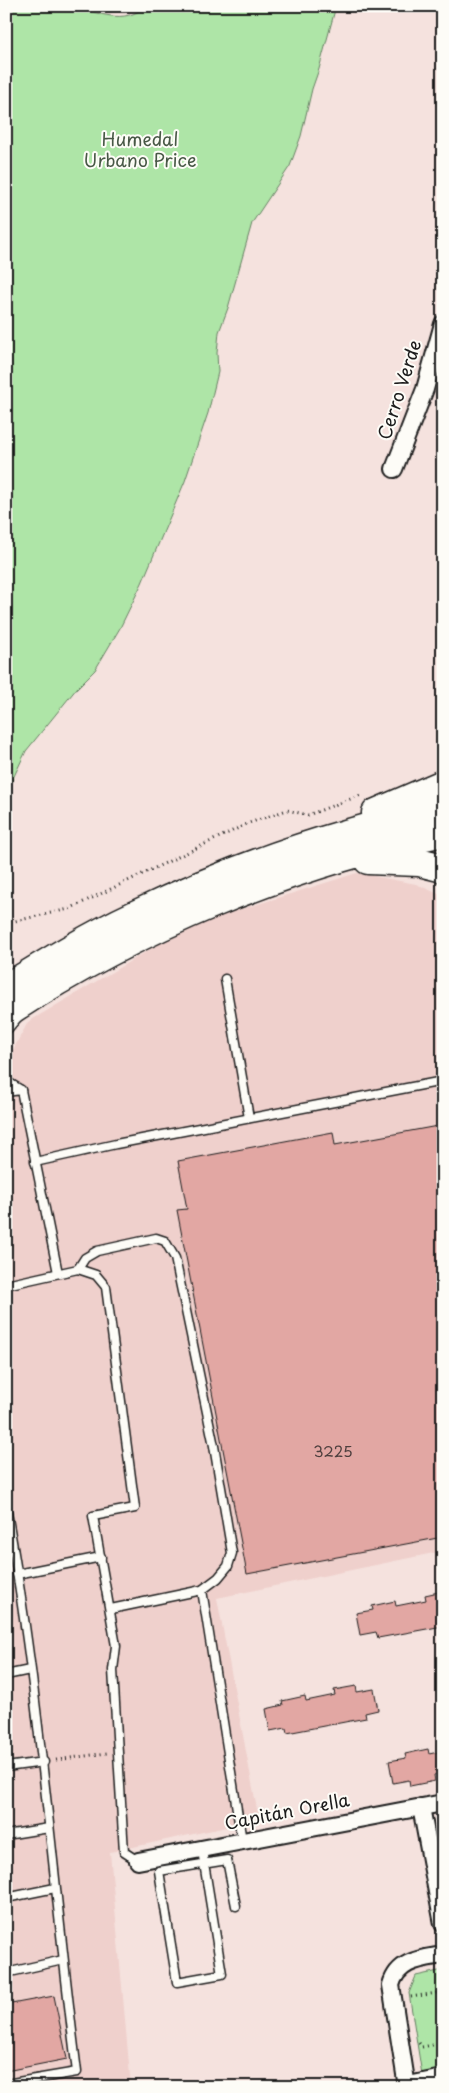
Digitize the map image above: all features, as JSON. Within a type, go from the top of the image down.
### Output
[{"type":"highway","points":[[6,1013],[115,950],[195,912],[250,889],[325,852],[443,784]]},
{"type":"highway","points":[[325,852],[443,810]]},
{"type":"highway","points":[[6,988],[94,936],[143,911],[220,878],[325,852],[443,832]]},
{"type":"highway","points":[[325,852],[403,861],[443,868]]},
{"type":"street","name":"Cerro Verde","points":[[394,469],[425,389],[443,324]]},
{"type":"street","name":"Capitán Orella","points":[[138,1861],[203,1856],[242,1841],[443,1803]]},
{"type":"street","points":[[421,1807],[443,1924]]},
{"type":"street","points":[[407,2087],[391,1985],[396,1972],[402,1967],[417,1960],[443,1955]]},
{"type":"street","points":[[414,2087],[443,2081]]},
{"type":"lane","points":[[225,979],[249,1118]]},
{"type":"lane","points":[[6,1031],[40,992]]},
{"type":"lane","points":[[6,1081],[21,1090],[58,1273]]},
{"type":"lane","points":[[35,1162],[443,1081]]},
{"type":"lane","points":[[6,1092],[21,1090]]},
{"type":"lane","points":[[78,1269],[85,1258],[97,1251],[156,1238],[165,1241],[175,1258],[214,1446],[232,1553],[228,1566],[218,1578],[202,1590],[111,1609]]},
{"type":"lane","points":[[6,1285],[78,1269],[96,1275],[106,1288],[135,1508],[93,1516],[111,1609],[116,1646],[113,1670],[124,1852],[138,1861]]},
{"type":"lane","points":[[6,2084],[77,2072],[54,1888],[44,1762],[7,1512]]},
{"type":"lane","points":[[17,1574],[101,1557]]},
{"type":"lane","points":[[202,1590],[242,1841]]},
{"type":"lane","points":[[6,1675],[30,1670]]},
{"type":"lane","points":[[6,1767],[44,1762]]},
{"type":"lane","points":[[6,1835],[49,1828]]},
{"type":"lane","points":[[203,1856],[222,1974],[177,1982],[158,1870],[203,1856],[227,1860],[236,1906]]},
{"type":"lane","points":[[6,1898],[54,1888]]},
{"type":"lane","points":[[6,1973],[63,1960]]},
{"type":"path","points":[[6,923],[69,909],[249,824],[287,810],[308,815],[367,793]]},
{"type":"path","points":[[44,1762],[117,1751]]},
{"type":"path","points":[[410,1989],[413,2007]]},
{"type":"path","points":[[411,1997],[443,1992]]},
{"type":"path","points":[[418,2035],[422,2047],[443,2043]]},
{"type":"shaded area","points":[[357,873],[416,884],[443,896],[443,1551],[217,1598],[259,1820],[110,1852],[131,2087],[6,2087],[6,1103],[8,1102],[8,1059],[28,1022],[191,925]]},
{"type":"green space","name":"Humedal Urbano Price","points":[[6,6],[65,6],[111,16],[120,16],[137,12],[146,6],[336,6],[312,89],[301,136],[290,166],[252,223],[228,308],[219,332],[218,372],[208,413],[185,481],[142,583],[120,628],[95,670],[77,688],[26,751],[6,793]]},
{"type":"green space","points":[[443,1970],[443,2087],[424,2087],[409,1993],[416,1976]]},
{"type":"building","points":[[443,1125],[443,1537],[247,1574],[177,1210],[187,1209],[178,1161],[333,1132],[335,1145]]},
{"type":"building","points":[[443,1591],[443,1626],[378,1638],[376,1632],[360,1635],[356,1613],[373,1610],[372,1606],[395,1601],[396,1606],[426,1600],[425,1595]]},
{"type":"building","points":[[356,1686],[357,1692],[374,1689],[378,1710],[365,1713],[366,1718],[287,1733],[286,1728],[270,1731],[266,1709],[283,1705],[282,1701],[305,1696],[306,1701],[335,1695],[334,1690]]},
{"type":"building","points":[[428,1749],[429,1754],[443,1751],[443,1773],[434,1775],[435,1781],[410,1786],[409,1780],[393,1783],[389,1761],[406,1758],[405,1754]]},
{"type":"building","points":[[54,1996],[67,2059],[6,2071],[6,2005]]}]
